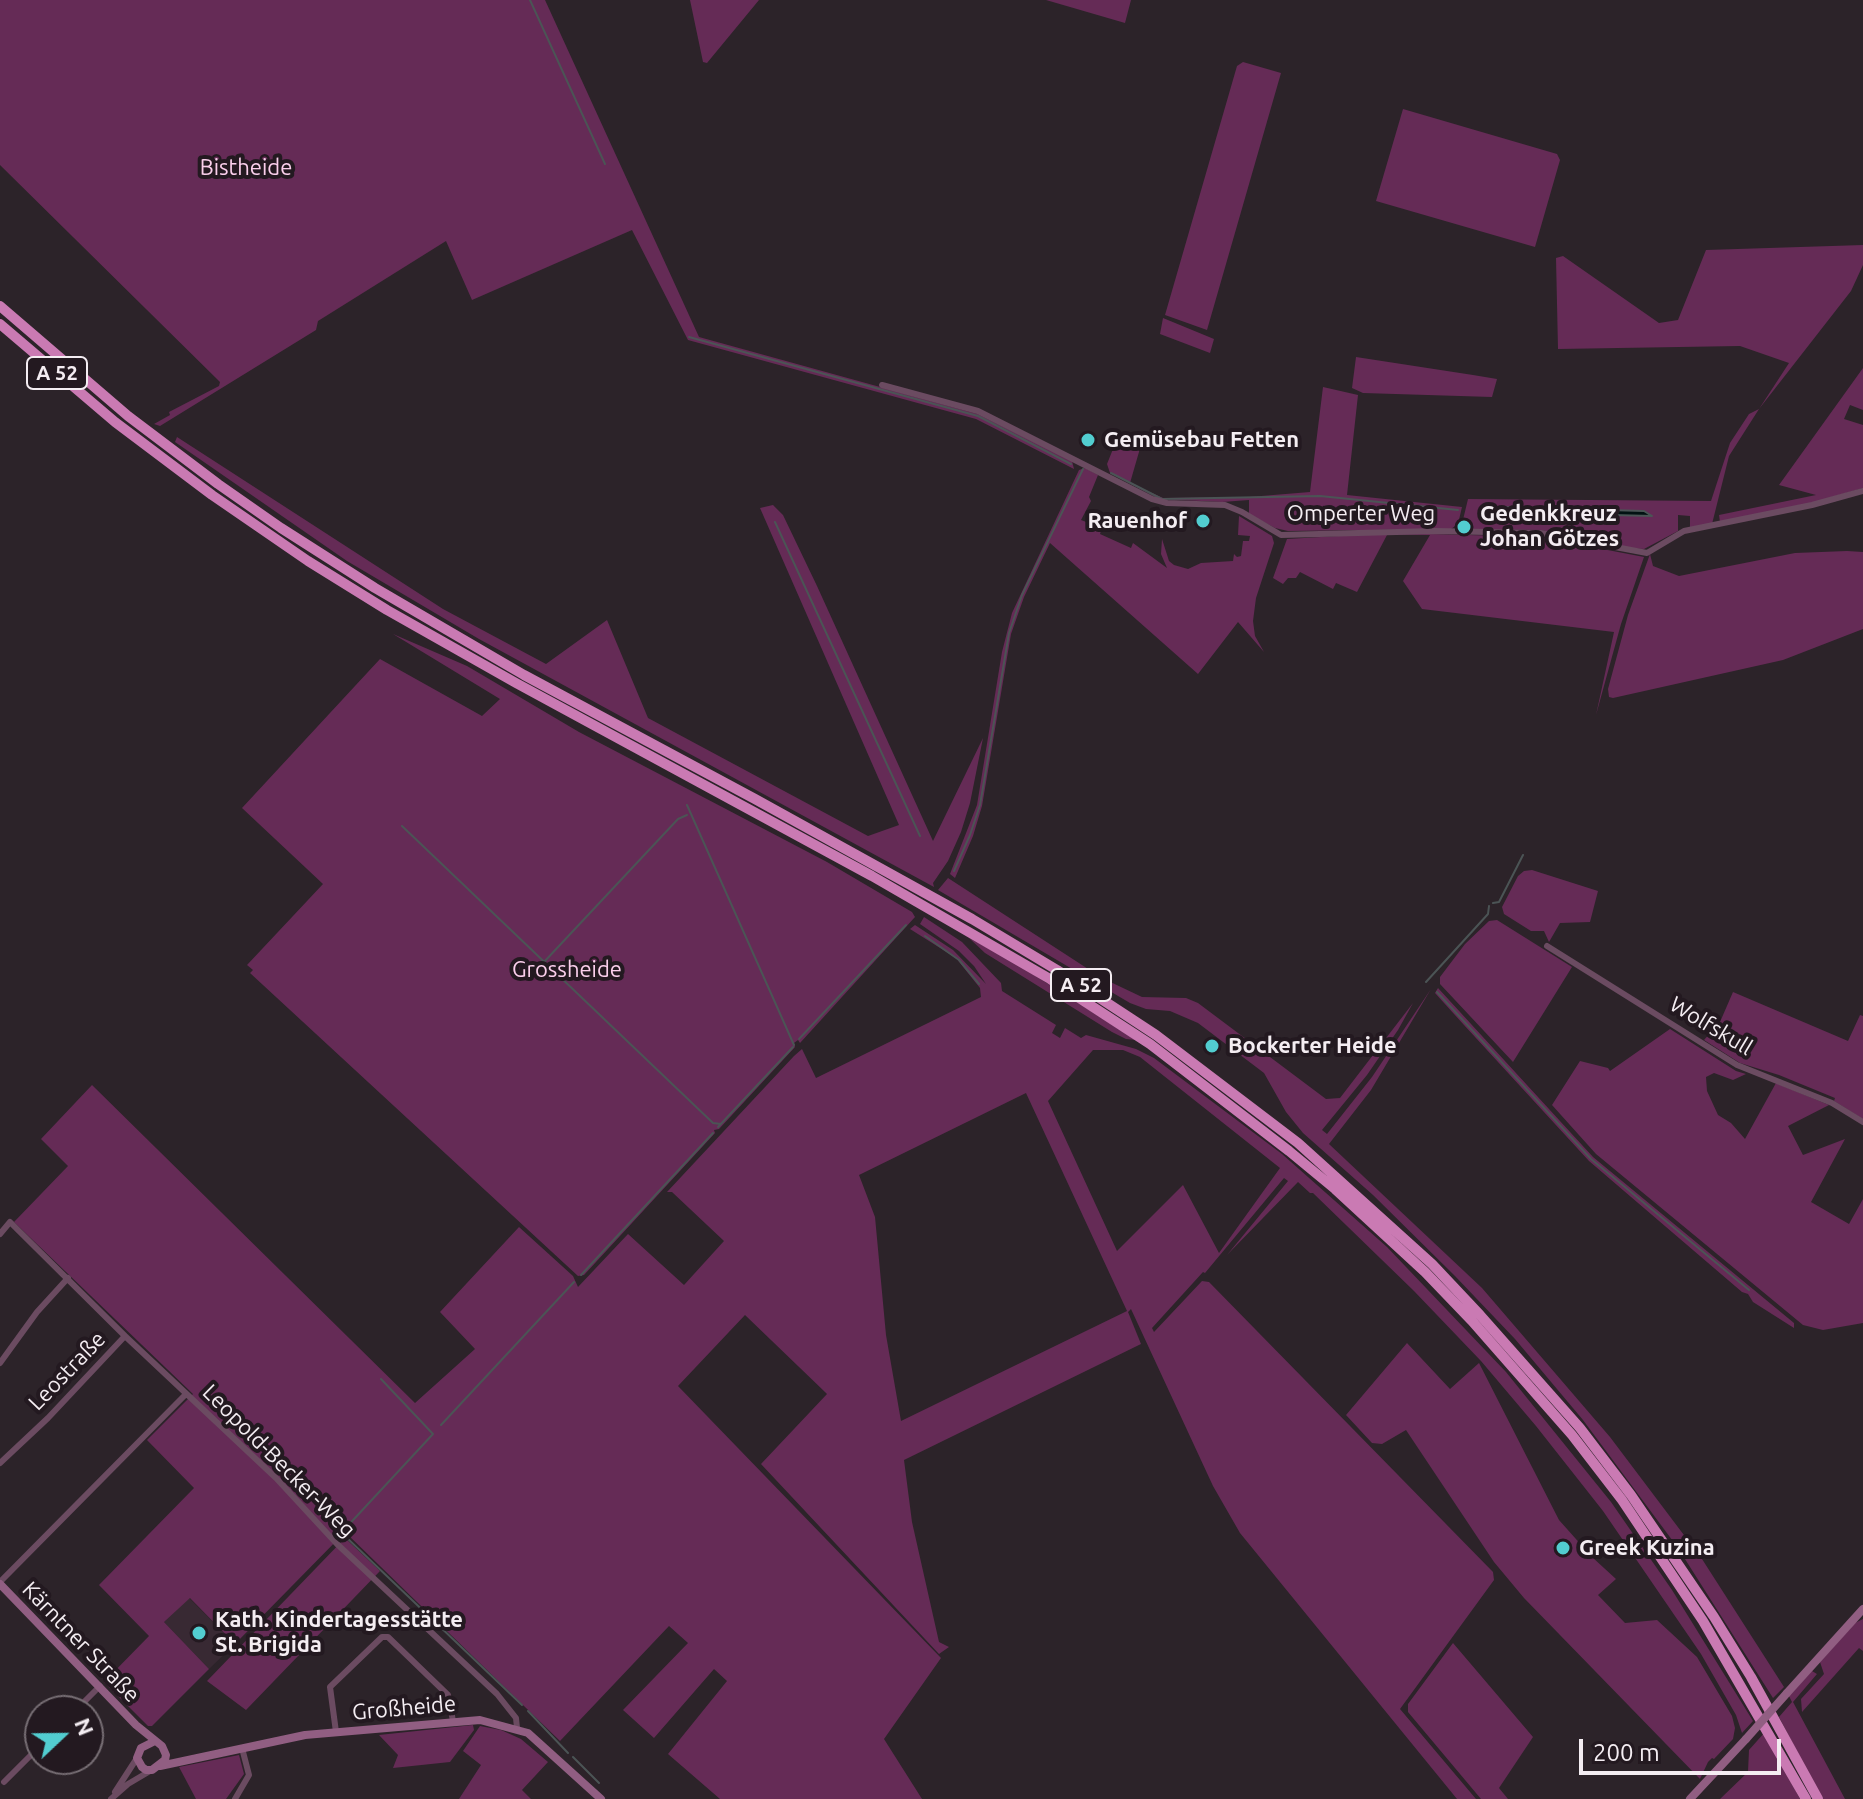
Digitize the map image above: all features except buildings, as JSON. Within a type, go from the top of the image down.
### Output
[{"type":"highway","name":"A 52","points":[[0,306],[128,416],[281,528],[375,588],[524,675],[836,843],[1057,970],[1156,1035],[1298,1143],[1432,1264],[1580,1428],[1631,1495],[1714,1617],[1759,1690],[1818,1799]]},
{"type":"highway","name":"A 52","points":[[0,324],[115,422],[212,495],[308,561],[516,683],[872,876],[1050,979],[1150,1044],[1277,1141],[1335,1189],[1425,1272],[1572,1435],[1622,1500],[1696,1609],[1806,1799]]},
{"type":"street","name":"Omperter Weg","points":[[882,385],[978,411],[1152,499],[1167,503],[1225,505],[1281,535],[1435,531],[1541,533],[1647,553],[1684,531],[1783,512],[1863,491]]},
{"type":"street","name":"Wolfskull","points":[[1547,946],[1737,1065],[1832,1103],[1863,1122]]},
{"type":"street","name":"Leopold-Becker-Weg","points":[[0,1234],[10,1222],[276,1478],[337,1544],[497,1694],[516,1718],[517,1728]]},
{"type":"street","points":[[0,1363],[37,1312],[68,1278]]},
{"type":"street","name":"Leostraße","points":[[0,1463],[48,1418],[125,1336]]},
{"type":"street","points":[[0,1583],[186,1394]]},
{"type":"street","name":"Kärntner Straße","points":[[0,1583],[155,1741]]},
{"type":"street","points":[[1690,1799],[1863,1609]]},
{"type":"street","points":[[336,1732],[330,1687],[382,1637],[388,1637],[448,1695],[453,1721]]},
{"type":"street","points":[[91,1695],[100,1686]]},
{"type":"street","name":"Großheide","points":[[156,1768],[270,1741],[480,1720],[517,1728],[537,1740],[601,1799]]},
{"type":"street","name":"Kärntner Straße","points":[[136,1725],[141,1748]]},
{"type":"street","points":[[155,1741],[162,1746],[166,1755],[156,1768],[134,1779],[111,1799],[141,1748],[155,1741]]},
{"type":"street","points":[[235,1799],[249,1775],[242,1748]]},
{"type":"street","name":"Großheide","points":[[166,1755],[185,1760]]},
{"type":"street","points":[[137,1758],[142,1767],[156,1768]]},
{"type":"street","points":[[4,1782],[24,1762]]},
{"type":"shaded area","points":[[1492,508],[1644,511],[1652,516],[1492,512]]},
{"type":"shaded area","name":"Kath. Kindertagesstätte St. Brigida","points":[[189,1598],[235,1644],[209,1669],[164,1622]]},
{"type":"green space","name":"Bistheide","points":[[0,0],[545,0],[699,337],[978,414],[1072,461],[1074,469],[976,419],[688,340],[632,230],[472,300],[446,241],[318,321],[316,330],[160,426],[154,424],[170,415],[169,412],[219,386],[220,382],[0,165]]},
{"type":"green space","points":[[690,0],[759,0],[707,63],[703,62]]},
{"type":"green space","points":[[1046,0],[1131,0],[1125,23]]},
{"type":"green space","points":[[1243,62],[1281,73],[1207,330],[1165,315],[1237,66]]},
{"type":"green space","points":[[1403,109],[1557,154],[1560,160],[1535,247],[1376,201]]},
{"type":"green space","points":[[1863,245],[1863,265],[1851,291],[1759,409],[1789,363],[1740,346],[1558,349],[1556,258],[1563,256],[1659,323],[1678,320],[1706,250]]},
{"type":"green space","points":[[1163,318],[1214,339],[1210,353],[1160,334]]},
{"type":"green space","points":[[1356,357],[1497,379],[1492,397],[1363,393],[1352,388]]},
{"type":"green space","points":[[1863,368],[1863,410],[1850,405],[1844,419],[1863,425],[1863,488],[1812,503],[1720,522],[1719,515],[1816,495],[1779,485]]},
{"type":"green space","points":[[1323,387],[1358,395],[1347,495],[1462,507],[1458,524],[1451,529],[1288,531],[1275,528],[1249,514],[1249,500],[1159,499],[1110,473],[1107,464],[1115,444],[1141,445],[1130,483],[1163,498],[1249,497],[1310,492]]},
{"type":"green space","points":[[1759,409],[1729,456],[1712,524],[1690,528],[1690,516],[1678,515],[1678,531],[1644,549],[1625,548],[1541,530],[1465,529],[1462,524],[1468,499],[1711,501],[1730,443],[1749,414]]},
{"type":"green space","points":[[177,437],[443,609],[546,664],[607,620],[648,718],[868,836],[899,825],[760,508],[773,505],[783,515],[817,586],[933,841],[983,738],[961,832],[948,861],[933,883],[934,887],[479,639],[347,561],[175,442]]},
{"type":"green space","points":[[1085,468],[1098,475],[1089,497],[1091,501],[1081,520],[1102,528],[1100,534],[1131,548],[1133,543],[1167,568],[1161,554],[1162,539],[1169,561],[1188,569],[1201,563],[1233,561],[1234,554],[1241,556],[1243,541],[1249,541],[1250,536],[1238,535],[1239,516],[1272,536],[1274,543],[1256,598],[1253,621],[1255,636],[1264,652],[1238,622],[1198,674],[1050,543],[1024,597],[1011,634],[982,806],[955,878],[950,874],[977,805],[1002,652],[1012,613],[1079,470]]},
{"type":"green space","points":[[1431,534],[1540,537],[1644,557],[1621,624],[1596,715],[1614,632],[1422,609],[1403,581],[1430,535],[1387,535],[1357,592],[1336,583],[1333,589],[1300,572],[1296,578],[1288,578],[1283,584],[1273,578],[1287,539],[1355,535]]},
{"type":"green space","points":[[1863,552],[1863,629],[1783,660],[1609,697],[1608,689],[1628,615],[1650,554],[1653,566],[1679,576],[1795,553]]},
{"type":"green space","name":"Grossheide","points":[[393,634],[467,666],[579,732],[827,862],[912,912],[915,917],[800,1043],[798,1040],[794,1043],[795,1047],[719,1129],[714,1130],[715,1133],[584,1275],[578,1276],[250,973],[253,970],[247,965],[323,884],[242,808],[380,659],[482,716],[500,699]]},
{"type":"green space","points":[[1532,870],[1598,891],[1590,922],[1560,923],[1549,942],[1544,931],[1531,931],[1504,914],[1502,907],[1518,876]]},
{"type":"green space","points":[[948,878],[1102,978],[1142,997],[1186,998],[1198,1003],[1326,1099],[1340,1098],[1413,1003],[1367,1075],[1322,1130],[1327,1134],[1372,1077],[1431,989],[1371,1090],[1329,1144],[1482,1288],[1610,1437],[1702,1559],[1784,1687],[1773,1698],[1678,1548],[1583,1420],[1515,1339],[1373,1195],[1303,1133],[1286,1112],[1264,1073],[1198,1023],[1170,1011],[1146,1009],[1130,1003],[938,890]]},
{"type":"green space","points":[[924,917],[962,942],[1001,983],[1002,991],[1056,1025],[1052,1033],[1060,1038],[1065,1028],[1081,1038],[1086,1035],[1136,1049],[1154,1058],[1282,1154],[1387,1247],[1506,1372],[1611,1502],[1672,1590],[1753,1721],[1742,1733],[1736,1715],[1701,1654],[1603,1511],[1536,1426],[1481,1361],[1313,1193],[1298,1182],[1227,1255],[1288,1181],[1284,1178],[1205,1273],[1152,1328],[1154,1332],[1202,1281],[1209,1282],[1493,1572],[1494,1580],[1400,1709],[1476,1799],[1457,1799],[1240,1533],[1213,1486],[1131,1309],[1128,1312],[1141,1344],[904,1460],[912,1522],[939,1642],[949,1647],[939,1654],[761,1464],[827,1394],[745,1315],[678,1386],[941,1658],[884,1739],[922,1799],[720,1799],[668,1754],[727,1681],[714,1669],[654,1738],[623,1710],[688,1643],[669,1626],[560,1741],[345,1532],[235,1644],[190,1598],[164,1622],[209,1669],[152,1726],[148,1726],[104,1682],[149,1636],[99,1585],[194,1488],[147,1440],[193,1394],[14,1222],[68,1166],[41,1139],[92,1085],[415,1403],[475,1349],[440,1312],[519,1227],[573,1276],[578,1287],[628,1234],[684,1285],[724,1241],[672,1192],[667,1192],[794,1056],[802,1049],[816,1078],[981,997],[980,988],[956,958],[910,929],[915,925],[953,950],[986,984],[974,966],[959,951],[920,924]],"holes":[[[1093,1050],[1123,1050],[1140,1057],[1280,1168],[1219,1253],[1183,1185],[1117,1251],[1048,1101]],[[1026,1093],[1127,1311],[901,1421],[886,1335],[875,1217],[859,1175]]]},
{"type":"green space","points":[[1497,920],[1572,967],[1513,1062],[1440,984],[1440,977],[1465,944],[1489,921]]},
{"type":"green space","points":[[969,938],[1012,961],[1136,1040],[1112,1032],[985,953]]},
{"type":"green space","points":[[1438,988],[1593,1157],[1794,1323],[1794,1328],[1753,1302],[1748,1294],[1589,1161],[1435,993]]},
{"type":"green space","points":[[1733,992],[1848,1041],[1860,1015],[1863,1016],[1863,1119],[1834,1101],[1835,1098],[1740,1063],[1704,1040],[1720,1022]]},
{"type":"green space","points":[[1670,1029],[1736,1071],[1746,1074],[1733,1080],[1714,1073],[1706,1077],[1707,1091],[1718,1115],[1731,1123],[1745,1139],[1776,1083],[1829,1105],[1788,1126],[1803,1155],[1845,1139],[1811,1202],[1849,1224],[1863,1199],[1863,1323],[1823,1330],[1803,1325],[1596,1154],[1552,1105],[1580,1061],[1610,1071]]},
{"type":"green space","points":[[1407,1343],[1450,1389],[1479,1363],[1559,1520],[1616,1579],[1598,1595],[1625,1623],[1657,1620],[1697,1657],[1732,1716],[1735,1728],[1733,1739],[1708,1762],[1700,1779],[1524,1598],[1494,1562],[1406,1430],[1382,1444],[1372,1443],[1346,1415]]},
{"type":"green space","points":[[345,1538],[380,1571],[246,1710],[207,1681]]},
{"type":"green space","points":[[1863,1619],[1863,1651],[1859,1648],[1802,1712],[1801,1699],[1824,1674],[1820,1662],[1855,1623]]},
{"type":"green space","points":[[1453,1643],[1533,1737],[1499,1788],[1508,1799],[1481,1799],[1408,1712],[1408,1704]]},
{"type":"green space","points":[[1812,1671],[1817,1674],[1793,1702],[1845,1799],[1822,1799],[1779,1717],[1792,1702],[1789,1696]]},
{"type":"green space","points":[[473,1725],[474,1730],[450,1762],[393,1768],[398,1755],[379,1735]]},
{"type":"green space","points":[[480,1726],[501,1730],[521,1739],[548,1762],[522,1790],[531,1799],[459,1799],[481,1765],[463,1751]]},
{"type":"green space","points":[[1765,1732],[1800,1799],[1720,1799],[1748,1772],[1749,1750]]},
{"type":"green space","points":[[239,1755],[244,1774],[226,1799],[196,1799],[179,1767]]},
{"type":"waterway","points":[[530,0],[605,164]]},
{"type":"waterway","points":[[689,337],[978,416],[1071,464]]},
{"type":"waterway","points":[[954,871],[980,805],[1009,633],[1022,595],[1083,469]]},
{"type":"waterway","points":[[1111,473],[1162,499],[1320,496],[1458,510]]},
{"type":"waterway","points":[[775,522],[920,836]]},
{"type":"waterway","points":[[687,805],[794,1045]]},
{"type":"waterway","points":[[544,962],[678,819],[687,815]]},
{"type":"waterway","points":[[402,826],[713,1123],[721,1124]]},
{"type":"waterway","points":[[1493,903],[1499,902],[1523,855]]},
{"type":"waterway","points":[[1426,982],[1488,914],[1489,906]]},
{"type":"waterway","points":[[799,1039],[906,925]]},
{"type":"waterway","points":[[925,936],[959,960],[979,984]]},
{"type":"waterway","points":[[1437,992],[1591,1159],[1749,1290]]},
{"type":"waterway","points":[[718,1127],[793,1047]]},
{"type":"waterway","points":[[581,1275],[713,1133]]},
{"type":"waterway","points":[[441,1425],[574,1282]]},
{"type":"waterway","points":[[330,1522],[342,1532],[433,1434],[381,1379]]},
{"type":"waterway","points":[[347,1538],[522,1705]]},
{"type":"waterway","points":[[528,1711],[568,1753]]},
{"type":"waterway","points":[[573,1757],[599,1783]]},
{"type":"place","name":"Gemüsebau Fetten","points":[[1088,440]]},
{"type":"place","name":"Rauenhof","points":[[1203,521]]},
{"type":"place","name":"Gedenkkreuz Johan Götzes","points":[[1464,527]]},
{"type":"place","name":"Bockerter Heide","points":[[1212,1046]]},
{"type":"place","name":"Greek Kuzina","points":[[1563,1548]]},
{"type":"place","name":"Kath. Kindertagesstätte St. Brigida","points":[[199,1633]]}]
